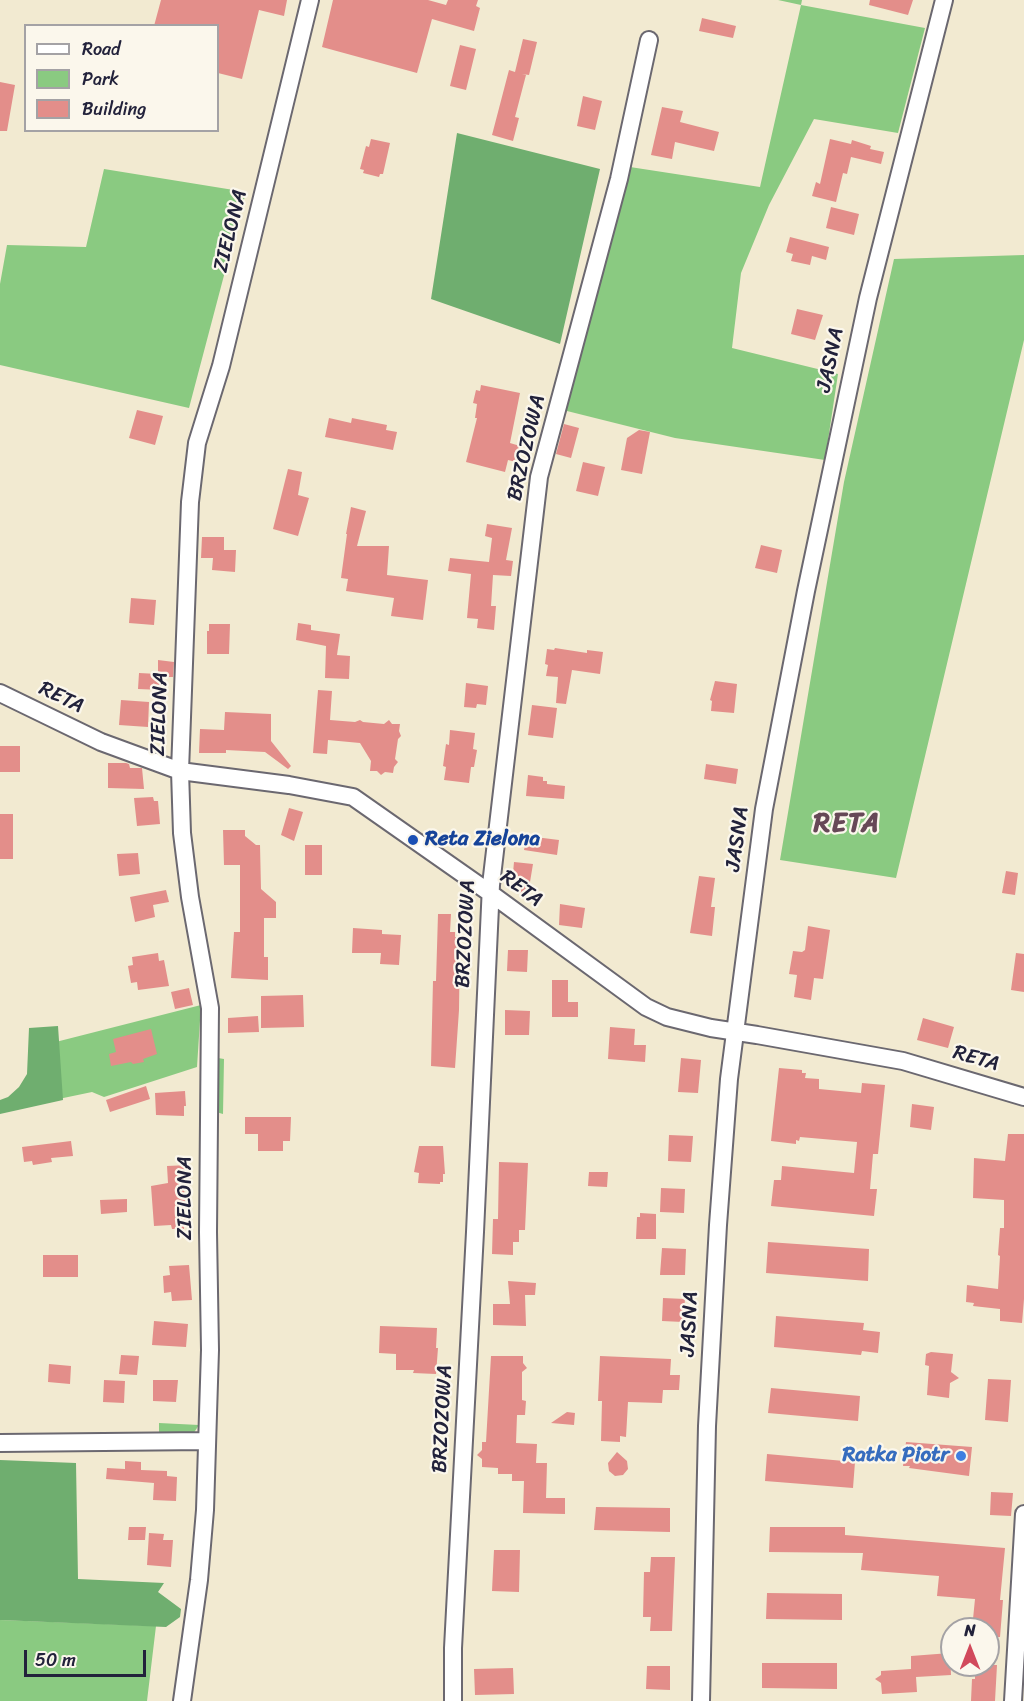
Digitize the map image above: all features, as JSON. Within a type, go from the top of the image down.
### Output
[{"type":"street","name":"ZIELONA","points":[[182,1701],[199,1580],[205,1510],[210,1350],[208,1232],[210,1008],[190,897],[182,833],[180,771],[190,502],[197,443],[221,366],[310,0]]},
{"type":"street","name":"JASNA","points":[[702,1701],[707,1426],[718,1215],[729,1079],[764,809],[806,591],[868,298],[944,0]]},
{"type":"street","name":"BRZOZOWA","points":[[453,1701],[453,1648],[490,893],[539,477],[620,179],[649,40]]},
{"type":"street","name":"RETA","points":[[0,693],[101,742],[180,771],[289,785],[353,797],[646,1007],[692,1024],[735,1033],[903,1060],[1024,1097]]},
{"type":"street","points":[[0,1443],[207,1441]]},
{"type":"street","points":[[1013,1701],[1024,1514]]},
{"type":"green space","points":[[778,0],[802,0],[801,5]]},
{"type":"green space","points":[[801,5],[925,28],[898,133],[814,119],[769,205],[741,273],[732,348],[838,374],[825,460],[675,438],[563,410],[630,167],[760,187]]},
{"type":"green space","points":[[457,133],[600,169],[560,344],[431,299]]},
{"type":"green space","points":[[104,169],[246,192],[189,408],[0,365],[0,284],[7,245],[86,247]]},
{"type":"green space","points":[[1024,255],[1024,340],[896,878],[780,860],[844,482],[894,259]]},
{"type":"green space","points":[[201,1005],[197,1067],[104,1097],[92,1092],[49,1101],[40,1046]]},
{"type":"green space","points":[[58,1026],[63,1100],[0,1114],[0,1100],[8,1097],[19,1087],[27,1074],[29,1028]]},
{"type":"green space","points":[[218,1058],[224,1059],[223,1114],[216,1112]]},
{"type":"green space","points":[[159,1423],[199,1425],[193,1434],[159,1437]]},
{"type":"green space","points":[[0,1460],[76,1463],[78,1579],[164,1583],[158,1592],[181,1609],[180,1617],[166,1627],[0,1620]]},
{"type":"green space","points":[[0,1620],[156,1626],[147,1701],[0,1701]]},
{"type":"building","points":[[161,0],[287,0],[284,16],[259,10],[242,79],[219,73],[219,24],[155,24]]},
{"type":"building","points":[[333,0],[428,0],[446,5],[448,0],[478,0],[476,6],[480,8],[474,31],[432,19],[417,73],[322,47]]},
{"type":"building","points":[[870,0],[913,0],[908,15],[869,5]]},
{"type":"building","points":[[702,18],[736,26],[733,38],[699,31]]},
{"type":"building","points":[[523,39],[537,42],[529,75],[522,74],[526,75],[515,117],[519,118],[513,141],[492,135],[509,70],[515,72]]},
{"type":"building","points":[[460,45],[476,49],[466,90],[450,86]]},
{"type":"building","points":[[0,82],[15,85],[7,131],[0,131]]},
{"type":"building","points":[[583,96],[602,101],[595,130],[577,126]]},
{"type":"building","points":[[662,107],[683,111],[680,122],[719,132],[714,151],[675,142],[672,159],[651,155]]},
{"type":"building","points":[[371,139],[390,143],[383,174],[379,177],[363,173],[364,170],[360,169],[366,146],[369,147]]},
{"type":"building","points":[[830,139],[851,144],[852,140],[871,146],[870,149],[884,152],[881,164],[851,157],[847,174],[843,173],[836,202],[812,196],[816,182],[820,184]]},
{"type":"building","points":[[831,207],[859,214],[854,235],[826,228]]},
{"type":"building","points":[[790,237],[829,247],[826,260],[812,256],[810,265],[791,261],[793,254],[786,252]]},
{"type":"building","points":[[797,309],[823,315],[815,340],[791,334]]},
{"type":"building","points":[[481,385],[520,393],[510,443],[520,446],[516,462],[508,460],[505,472],[466,462],[477,418],[475,418],[477,404],[473,403],[476,390],[480,391]]},
{"type":"building","points":[[137,410],[163,416],[155,445],[129,438]]},
{"type":"building","points":[[329,418],[351,423],[352,418],[387,425],[386,430],[397,432],[393,450],[325,437]]},
{"type":"building","points":[[564,424],[579,428],[571,458],[556,454]]},
{"type":"building","points":[[639,430],[650,432],[642,474],[621,470],[627,438]]},
{"type":"building","points":[[583,462],[605,467],[598,496],[576,491]]},
{"type":"building","points":[[288,469],[302,472],[298,495],[309,498],[298,536],[273,529]]},
{"type":"building","points":[[351,507],[366,511],[357,546],[389,546],[387,575],[428,580],[423,620],[391,616],[394,598],[346,591],[348,579],[341,578]]},
{"type":"building","points":[[487,524],[512,528],[506,560],[513,561],[511,576],[493,575],[491,606],[496,606],[494,630],[477,628],[478,619],[467,618],[471,574],[448,571],[450,558],[489,562],[492,538],[485,536]]},
{"type":"building","points":[[202,537],[224,537],[224,550],[236,550],[235,572],[212,570],[213,558],[201,558]]},
{"type":"building","points":[[761,545],[782,550],[777,573],[755,568]]},
{"type":"building","points":[[131,598],[156,600],[154,625],[129,623]]},
{"type":"building","points":[[298,623],[311,625],[311,630],[340,634],[337,655],[350,656],[349,679],[325,678],[326,646],[296,640]]},
{"type":"building","points":[[209,624],[230,624],[229,654],[207,654]]},
{"type":"building","points":[[555,648],[587,653],[587,650],[603,652],[600,674],[572,670],[566,704],[556,703],[558,677],[546,676],[547,649],[554,650]]},
{"type":"building","points":[[158,660],[174,662],[173,677],[163,677],[162,690],[138,689],[139,673],[158,674]]},
{"type":"building","points":[[715,681],[737,684],[734,713],[711,711],[712,701],[710,700]]},
{"type":"building","points":[[466,683],[488,686],[486,705],[477,704],[476,708],[464,707]]},
{"type":"building","points":[[318,690],[332,691],[330,720],[355,722],[360,720],[384,724],[389,720],[392,724],[400,724],[401,736],[398,739],[395,759],[398,762],[393,773],[385,772],[381,775],[377,771],[370,771],[371,761],[360,743],[328,740],[327,754],[313,753]]},
{"type":"building","points":[[121,700],[149,702],[148,727],[119,725]]},
{"type":"building","points":[[532,705],[557,708],[553,738],[528,735]]},
{"type":"building","points":[[225,712],[271,714],[271,741],[291,766],[288,769],[265,752],[226,750],[226,753],[199,753],[200,729],[224,730]]},
{"type":"building","points":[[450,730],[475,733],[473,749],[477,750],[474,767],[471,767],[469,783],[444,780],[446,767],[443,766],[446,744],[449,745]]},
{"type":"building","points":[[0,746],[20,746],[20,772],[0,772]]},
{"type":"building","points":[[108,763],[126,763],[130,768],[142,768],[144,789],[108,788]]},
{"type":"building","points":[[706,764],[738,769],[736,784],[704,779]]},
{"type":"building","points":[[528,775],[543,777],[543,781],[547,781],[547,784],[565,786],[564,799],[526,796]]},
{"type":"building","points":[[153,797],[154,801],[158,801],[160,824],[137,826],[134,798]]},
{"type":"building","points":[[289,808],[303,812],[294,841],[281,835]]},
{"type":"building","points":[[0,814],[13,814],[13,859],[0,859]]},
{"type":"building","points":[[223,830],[245,830],[245,836],[256,845],[260,845],[261,889],[276,902],[276,918],[264,918],[264,957],[268,957],[268,980],[231,978],[234,932],[240,932],[240,865],[224,865]]},
{"type":"building","points":[[527,836],[559,840],[557,855],[524,850]]},
{"type":"building","points":[[305,845],[322,845],[322,875],[305,875]]},
{"type":"building","points":[[138,853],[140,874],[119,876],[117,854]]},
{"type":"building","points":[[514,862],[533,864],[528,894],[514,892],[515,884],[512,884]]},
{"type":"building","points":[[1006,871],[1018,873],[1015,895],[1002,893]]},
{"type":"building","points":[[699,876],[715,878],[711,907],[715,907],[712,936],[690,933]]},
{"type":"building","points":[[166,890],[169,902],[153,905],[155,917],[135,922],[130,897]]},
{"type":"building","points":[[560,904],[585,908],[582,928],[559,925]]},
{"type":"building","points":[[438,914],[451,914],[450,932],[455,932],[455,937],[460,937],[455,1068],[431,1066],[433,981],[436,981]]},
{"type":"building","points":[[808,926],[830,930],[823,979],[814,978],[811,1000],[794,997],[797,975],[789,974],[793,951],[805,950]]},
{"type":"building","points":[[353,928],[382,930],[382,934],[401,935],[399,965],[380,964],[381,953],[352,953]]},
{"type":"building","points":[[508,950],[528,950],[527,972],[507,971]]},
{"type":"building","points":[[158,953],[159,961],[164,960],[169,986],[138,990],[137,982],[131,983],[128,966],[133,965],[132,957]]},
{"type":"building","points":[[1016,953],[1024,954],[1024,992],[1011,990]]},
{"type":"building","points":[[552,980],[568,980],[568,1002],[578,1002],[578,1017],[552,1017]]},
{"type":"building","points":[[189,988],[193,1005],[175,1009],[171,992]]},
{"type":"building","points":[[303,995],[304,1027],[261,1028],[261,996]]},
{"type":"building","points":[[505,1010],[530,1011],[529,1035],[505,1035]]},
{"type":"building","points":[[258,1016],[259,1032],[228,1033],[228,1018]]},
{"type":"building","points":[[923,1018],[954,1027],[948,1048],[917,1040]]},
{"type":"building","points":[[610,1027],[635,1029],[634,1045],[646,1045],[645,1062],[608,1059]]},
{"type":"building","points":[[151,1029],[157,1054],[143,1059],[144,1062],[111,1066],[109,1054],[116,1052],[113,1039]]},
{"type":"building","points":[[681,1058],[701,1060],[698,1093],[678,1092]]},
{"type":"building","points":[[779,1068],[802,1070],[802,1073],[806,1073],[805,1078],[819,1079],[819,1089],[861,1093],[862,1083],[885,1085],[878,1154],[873,1154],[870,1189],[877,1189],[874,1216],[771,1206],[774,1180],[781,1180],[782,1166],[854,1173],[857,1142],[800,1137],[799,1141],[796,1140],[796,1144],[771,1141]]},
{"type":"building","points":[[146,1086],[150,1099],[110,1112],[106,1100]]},
{"type":"building","points":[[185,1091],[184,1116],[156,1115],[155,1093]]},
{"type":"building","points":[[912,1104],[934,1107],[931,1130],[910,1127]]},
{"type":"building","points":[[245,1117],[291,1117],[290,1141],[283,1141],[283,1151],[258,1151],[258,1134],[245,1134]]},
{"type":"building","points":[[1008,1134],[1024,1134],[1022,1323],[1000,1321],[1000,1309],[973,1306],[974,1303],[966,1302],[967,1285],[998,1289],[1000,1256],[998,1255],[1000,1228],[1004,1228],[1004,1200],[973,1198],[974,1158],[1005,1161]]},
{"type":"building","points":[[669,1135],[693,1136],[691,1162],[668,1161]]},
{"type":"building","points":[[71,1141],[73,1156],[51,1158],[52,1162],[33,1165],[32,1161],[24,1162],[22,1147]]},
{"type":"building","points":[[419,1146],[443,1146],[445,1174],[440,1184],[418,1183],[419,1173],[414,1172]]},
{"type":"building","points":[[499,1162],[528,1163],[525,1230],[519,1230],[519,1242],[513,1242],[513,1255],[492,1254],[493,1219],[498,1219]]},
{"type":"building","points":[[189,1165],[191,1186],[184,1186],[186,1225],[184,1229],[172,1229],[171,1225],[154,1226],[151,1186],[168,1183],[167,1166]]},
{"type":"building","points":[[589,1172],[608,1172],[607,1187],[588,1186]]},
{"type":"building","points":[[661,1188],[685,1189],[684,1213],[660,1212]]},
{"type":"building","points":[[127,1199],[127,1212],[101,1214],[100,1200]]},
{"type":"building","points":[[640,1213],[656,1214],[656,1239],[636,1239],[637,1217],[640,1217]]},
{"type":"building","points":[[768,1242],[869,1249],[868,1281],[766,1273]]},
{"type":"building","points":[[662,1248],[686,1249],[685,1275],[660,1275]]},
{"type":"building","points":[[43,1255],[78,1255],[78,1277],[43,1277]]},
{"type":"building","points":[[189,1265],[192,1300],[172,1301],[171,1292],[164,1293],[163,1276],[170,1275],[169,1266]]},
{"type":"building","points":[[508,1281],[536,1283],[535,1295],[525,1295],[526,1326],[493,1325],[493,1304],[510,1304]]},
{"type":"building","points":[[663,1298],[685,1299],[683,1322],[662,1321]]},
{"type":"building","points":[[776,1316],[864,1323],[863,1330],[880,1332],[878,1353],[862,1351],[861,1355],[774,1347]]},
{"type":"building","points":[[154,1321],[188,1324],[186,1347],[152,1345]]},
{"type":"building","points":[[380,1326],[437,1328],[436,1374],[396,1370],[396,1354],[379,1353]]},
{"type":"building","points":[[931,1352],[953,1354],[951,1372],[959,1378],[950,1383],[949,1398],[927,1395],[929,1366],[925,1365],[926,1354]]},
{"type":"building","points":[[121,1355],[139,1356],[137,1375],[119,1374]]},
{"type":"building","points":[[491,1356],[523,1356],[523,1363],[527,1368],[522,1372],[522,1400],[526,1401],[525,1415],[517,1415],[516,1443],[537,1444],[536,1463],[547,1463],[546,1498],[565,1498],[565,1514],[523,1513],[524,1481],[512,1481],[512,1474],[498,1474],[498,1468],[482,1467],[482,1459],[477,1455],[482,1450],[482,1442],[486,1442]]},
{"type":"building","points":[[600,1356],[671,1359],[670,1375],[680,1375],[679,1390],[663,1390],[662,1403],[628,1402],[626,1437],[620,1436],[620,1442],[601,1441],[602,1401],[598,1401]]},
{"type":"building","points":[[49,1364],[71,1366],[70,1384],[48,1382]]},
{"type":"building","points":[[988,1379],[1011,1380],[1008,1422],[985,1420]]},
{"type":"building","points":[[104,1380],[125,1381],[124,1403],[103,1402]]},
{"type":"building","points":[[153,1380],[178,1380],[176,1402],[153,1401]]},
{"type":"building","points":[[771,1388],[860,1396],[858,1421],[768,1413]]},
{"type":"building","points":[[567,1412],[575,1413],[574,1425],[551,1423]]},
{"type":"building","points":[[906,1442],[972,1447],[969,1476],[903,1466]]},
{"type":"building","points":[[617,1452],[627,1461],[628,1469],[623,1475],[615,1476],[609,1471],[608,1463]]},
{"type":"building","points":[[767,1454],[855,1462],[853,1488],[765,1481]]},
{"type":"building","points":[[125,1461],[141,1462],[141,1470],[167,1471],[167,1476],[177,1477],[176,1501],[153,1500],[154,1483],[106,1479],[107,1468],[125,1469]]},
{"type":"building","points":[[991,1492],[1013,1493],[1011,1516],[990,1515]]},
{"type":"building","points":[[596,1507],[670,1508],[670,1532],[594,1530]]},
{"type":"building","points":[[129,1527],[146,1527],[145,1540],[128,1540]]},
{"type":"building","points":[[770,1527],[845,1527],[845,1535],[1005,1548],[1000,1600],[1003,1600],[1000,1637],[1000,1617],[973,1617],[975,1599],[937,1596],[939,1576],[861,1570],[863,1553],[769,1552]]},
{"type":"building","points":[[149,1533],[164,1534],[163,1540],[173,1540],[171,1567],[147,1565]]},
{"type":"building","points":[[494,1550],[520,1550],[519,1592],[492,1591]]},
{"type":"building","points":[[651,1557],[675,1557],[672,1631],[650,1631],[651,1617],[643,1617],[644,1572],[650,1572]]},
{"type":"building","points":[[767,1593],[842,1594],[842,1620],[766,1619]]},
{"type":"building","points":[[940,1654],[940,1676],[916,1677],[917,1692],[882,1694],[881,1683],[875,1679],[881,1675],[881,1671],[911,1669],[911,1656]]},
{"type":"building","points":[[762,1663],[837,1663],[837,1689],[762,1688]]},
{"type":"building","points":[[647,1666],[670,1666],[670,1690],[646,1689]]},
{"type":"building","points":[[513,1668],[514,1694],[475,1695],[474,1669]]},
{"type":"building","points":[[975,1677],[996,1677],[995,1701],[971,1701],[972,1679]]},
{"type":"place","name":"Reta Zielona","points":[[413,840]]},
{"type":"place","name":"Ratka Piotr","points":[[961,1456]]},
{"type":"district","name":"RETA","points":[[847,824]]}]
